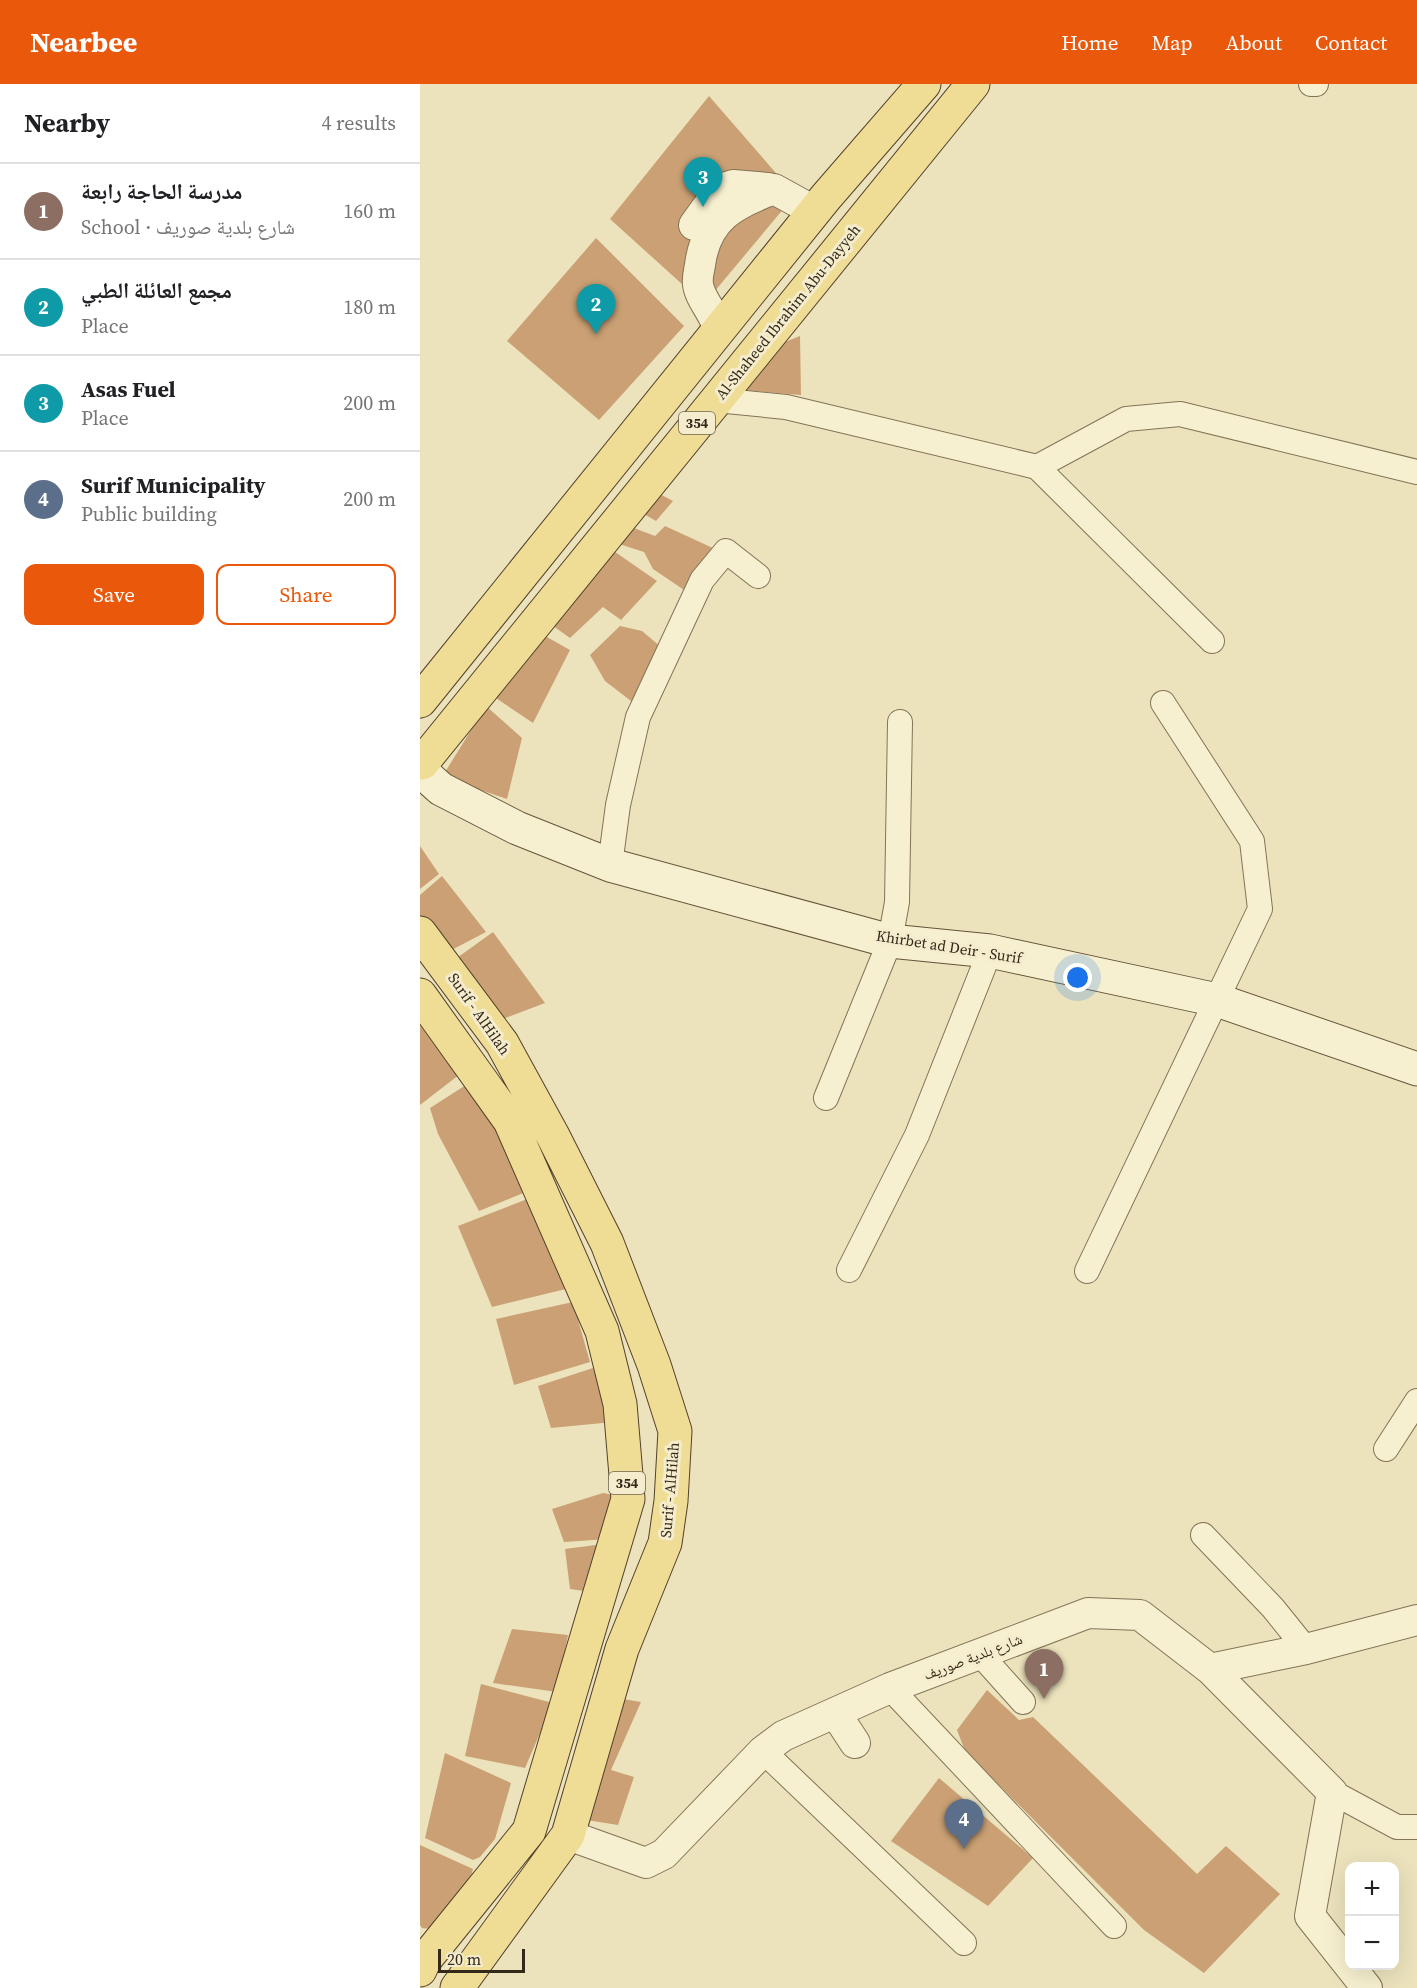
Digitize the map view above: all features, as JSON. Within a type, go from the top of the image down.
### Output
[{"type":"main road","name":"354","points":[[420,701],[814,211],[924,84]]},
{"type":"main road","name":"Al-Shaheed Ibrahim Abu-Dayyeh","points":[[421,765],[973,84]]},
{"type":"main road","name":"Khirbet ad Deir - Surif","points":[[421,765],[441,789],[516,828],[610,865],[890,940],[990,951],[1217,1000],[1417,1069]]},
{"type":"main road","name":"Khirbet ad Deir - Surif","points":[[420,798],[447,810],[516,828]]},
{"type":"main road","name":"Surif - AlHilah","points":[[420,933],[502,1043],[553,1136],[607,1243],[654,1365],[675,1431],[671,1501],[665,1543],[622,1649],[568,1835],[457,1988]]},
{"type":"main road","name":"354","points":[[420,995],[510,1121],[603,1331],[620,1404],[628,1499],[529,1831],[426,1967]]},
{"type":"street","points":[[1311,84],[1316,84]]},
{"type":"street","points":[[718,331],[698,285],[702,252],[713,225],[728,211],[748,199],[774,189],[814,211]]},
{"type":"street","points":[[716,400],[786,408],[901,433],[1037,467],[1212,641]]},
{"type":"street","points":[[1037,467],[1126,419],[1180,414],[1417,472]]},
{"type":"street","points":[[610,865],[618,806],[638,717],[702,580],[726,551],[758,576]]},
{"type":"street","points":[[1087,1271],[1260,909],[1252,841],[1163,702]]},
{"type":"street","points":[[825,1098],[890,940],[897,902],[900,722]]},
{"type":"street","points":[[849,1270],[917,1135],[990,951]]},
{"type":"street","points":[[1386,1449],[1417,1401]]},
{"type":"street","points":[[1203,1535],[1273,1608],[1306,1649]]},
{"type":"street","name":"شارع بلدية صوريف","points":[[568,1835],[646,1863],[664,1854],[763,1751],[783,1736],[890,1688],[1088,1612],[1140,1615],[1210,1669],[1332,1792]]},
{"type":"street","points":[[1210,1669],[1306,1649],[1417,1620]]},
{"type":"street","points":[[980,1654],[1023,1702]]},
{"type":"street","points":[[890,1688],[1114,1926]]},
{"type":"street","points":[[836,1714],[855,1743]]},
{"type":"street","points":[[763,1751],[964,1943]]},
{"type":"street","points":[[1367,1988],[1310,1916],[1332,1792],[1397,1827],[1417,1827]]},
{"type":"building","points":[[709,96],[795,195],[704,304],[610,219]]},
{"type":"building","points":[[596,238],[684,326],[599,420],[507,341]]},
{"type":"building","points":[[800,336],[801,395],[742,390],[770,348]]},
{"type":"building","points":[[656,492],[673,501],[656,521],[637,510]]},
{"type":"building","points":[[626,525],[655,536],[665,526],[715,549],[687,592],[653,569],[644,552],[616,543]]},
{"type":"building","points":[[605,545],[657,581],[621,620],[603,607],[570,638],[549,623]]},
{"type":"building","points":[[620,626],[642,631],[661,647],[635,704],[605,681],[590,655]]},
{"type":"building","points":[[538,632],[570,650],[533,723],[490,694]]},
{"type":"building","points":[[486,706],[522,738],[507,799],[442,777]]},
{"type":"building","points":[[420,846],[439,874],[420,889]]},
{"type":"building","points":[[442,876],[486,932],[442,955],[420,924],[420,895]]},
{"type":"building","points":[[493,932],[545,1003],[495,1022],[454,960]]},
{"type":"building","points":[[420,1005],[464,1071],[420,1105]]},
{"type":"building","points":[[469,1083],[531,1190],[479,1211],[438,1134],[430,1108]]},
{"type":"building","points":[[530,1198],[566,1289],[492,1307],[458,1226]]},
{"type":"building","points":[[573,1302],[590,1362],[514,1385],[496,1319]]},
{"type":"building","points":[[593,1368],[613,1422],[551,1428],[538,1386]]},
{"type":"building","points":[[603,1493],[614,1495],[608,1539],[564,1542],[552,1509]]},
{"type":"building","points":[[603,1544],[591,1592],[570,1589],[565,1549]]},
{"type":"building","points":[[512,1629],[568,1635],[557,1692],[493,1683]]},
{"type":"building","points":[[481,1684],[553,1703],[525,1768],[465,1756]]},
{"type":"building","points":[[987,1690],[1019,1720],[1033,1717],[1197,1874],[1226,1846],[1280,1894],[1204,1973],[1144,1930],[965,1751],[957,1730]]},
{"type":"building","points":[[611,1697],[641,1702],[611,1770],[634,1777],[618,1825],[580,1819]]},
{"type":"building","points":[[445,1753],[511,1783],[495,1839],[480,1857],[473,1860],[425,1838]]},
{"type":"building","points":[[939,1778],[1033,1858],[988,1906],[891,1841]]},
{"type":"building","points":[[420,1845],[473,1869],[467,1890],[457,1893],[456,1908],[438,1930],[422,1928],[420,1925]]},
{"type":"place","name":"Asas Fuel","points":[[703,207]]},
{"type":"place","name":"مجمع العائلة الطبي","points":[[596,334]]},
{"type":"place","name":"مدرسة الحاجة رابعة","points":[[1044,1699]]},
{"type":"place","name":"Surif Municipality","points":[[964,1849]]}]
